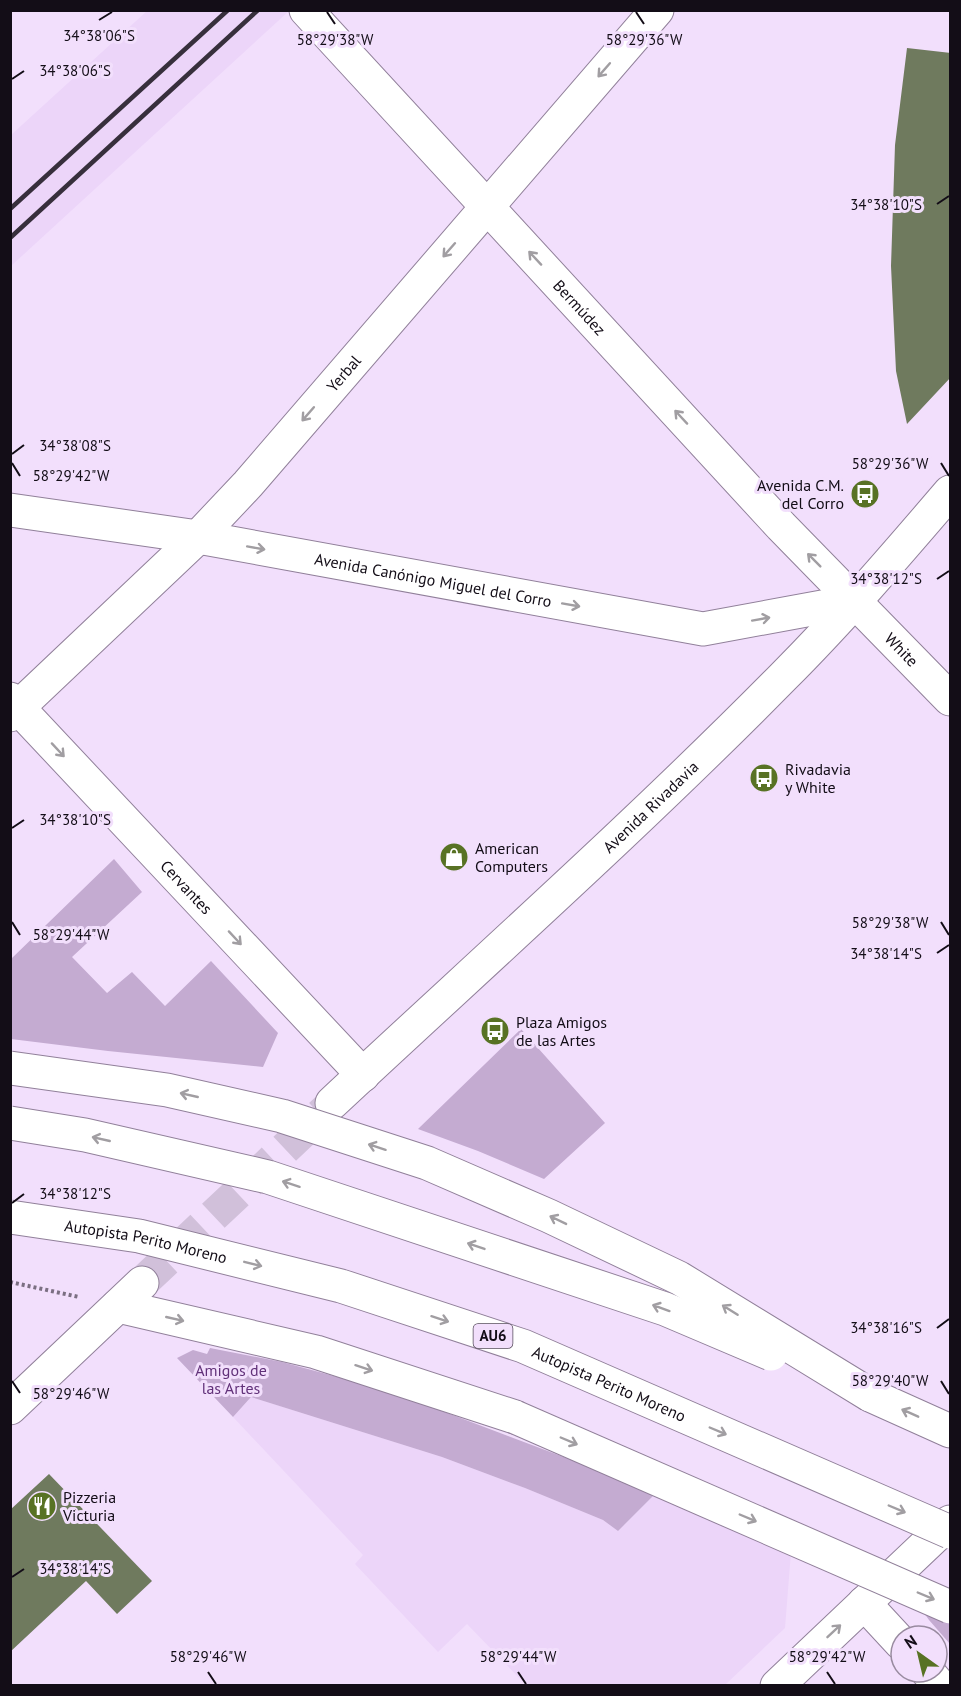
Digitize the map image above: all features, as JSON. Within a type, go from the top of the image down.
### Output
[{"type":"main road","name":"Bermúdez","points":[[306,10],[781,526],[855,601]]},
{"type":"main road","name":"Yerbal","points":[[13,707],[198,537],[248,484],[657,10]]},
{"type":"main road","name":"Avenida Rivadavia","points":[[332,1103],[671,789],[785,676],[951,492]]},
{"type":"main road","name":"Avenida Canónigo Miguel del Corro","points":[[10,510],[198,537],[703,629],[855,601]]},
{"type":"main road","name":"White","points":[[855,601],[951,699]]},
{"type":"main road","name":"Cervantes","points":[[13,707],[363,1075]]},
{"type":"main road","points":[[10,1068],[167,1090],[271,1113],[427,1163],[549,1216],[679,1278],[870,1395]]},
{"type":"main road","points":[[10,1123],[85,1135],[268,1177],[665,1310],[951,1431]]},
{"type":"main road","name":"Autopista Perito Moreno","points":[[10,1217],[139,1236],[330,1283],[523,1346],[951,1532]]},
{"type":"main road","points":[[10,1408],[142,1283]]},
{"type":"main road","points":[[118,1306],[316,1352],[515,1417],[951,1607]]},
{"type":"main road","points":[[777,1686],[951,1522]]},
{"type":"main road","points":[[864,1603],[889,1630]]},
{"type":"path","points":[[10,1282],[118,1306]]},
{"type":"shaded area","points":[[147,11],[289,11],[11,266],[11,135]]},
{"type":"shaded area","points":[[251,1397],[442,1457],[603,1520],[618,1531],[654,1495],[791,1552],[785,1628],[725,1685],[526,1685],[467,1624],[438,1652],[355,1564],[363,1555],[233,1417]]},
{"type":"green space","points":[[114,859],[142,892],[72,957],[107,993],[132,972],[165,1006],[211,961],[278,1033],[263,1067],[11,1039],[11,959]]},
{"type":"green space","points":[[521,1029],[605,1123],[544,1179],[418,1129]]},
{"type":"green space","name":"Amigos de las Artes","points":[[210,1348],[282,1362],[356,1382],[429,1406],[577,1462],[654,1495],[618,1531],[603,1520],[442,1457],[251,1397],[233,1417],[177,1358],[193,1350],[207,1354]]},
{"type":"green space","points":[[950,1592],[950,1644],[949,1624],[932,1624],[924,1613]]},
{"type":"building","points":[[907,48],[951,53],[951,377],[907,424],[896,371],[891,266],[895,145]]},
{"type":"building","points":[[49,1474],[152,1581],[117,1614],[86,1581],[10,1652],[10,1510]]},
{"type":"tunnel","points":[[142,1283],[329,1107]]},
{"type":"railway","points":[[10,209],[228,10]]},
{"type":"railway","points":[[10,238],[258,10]]},
{"type":"place","name":"Avenida C.M. del Corro","points":[[865,494]]},
{"type":"place","name":"Rivadavia y White","points":[[764,778]]},
{"type":"place","name":"American Computers","points":[[454,857]]},
{"type":"place","name":"Plaza Amigos de las Artes","points":[[495,1031]]},
{"type":"place","name":"Pizzeria Victuria","points":[[42,1506]]}]
